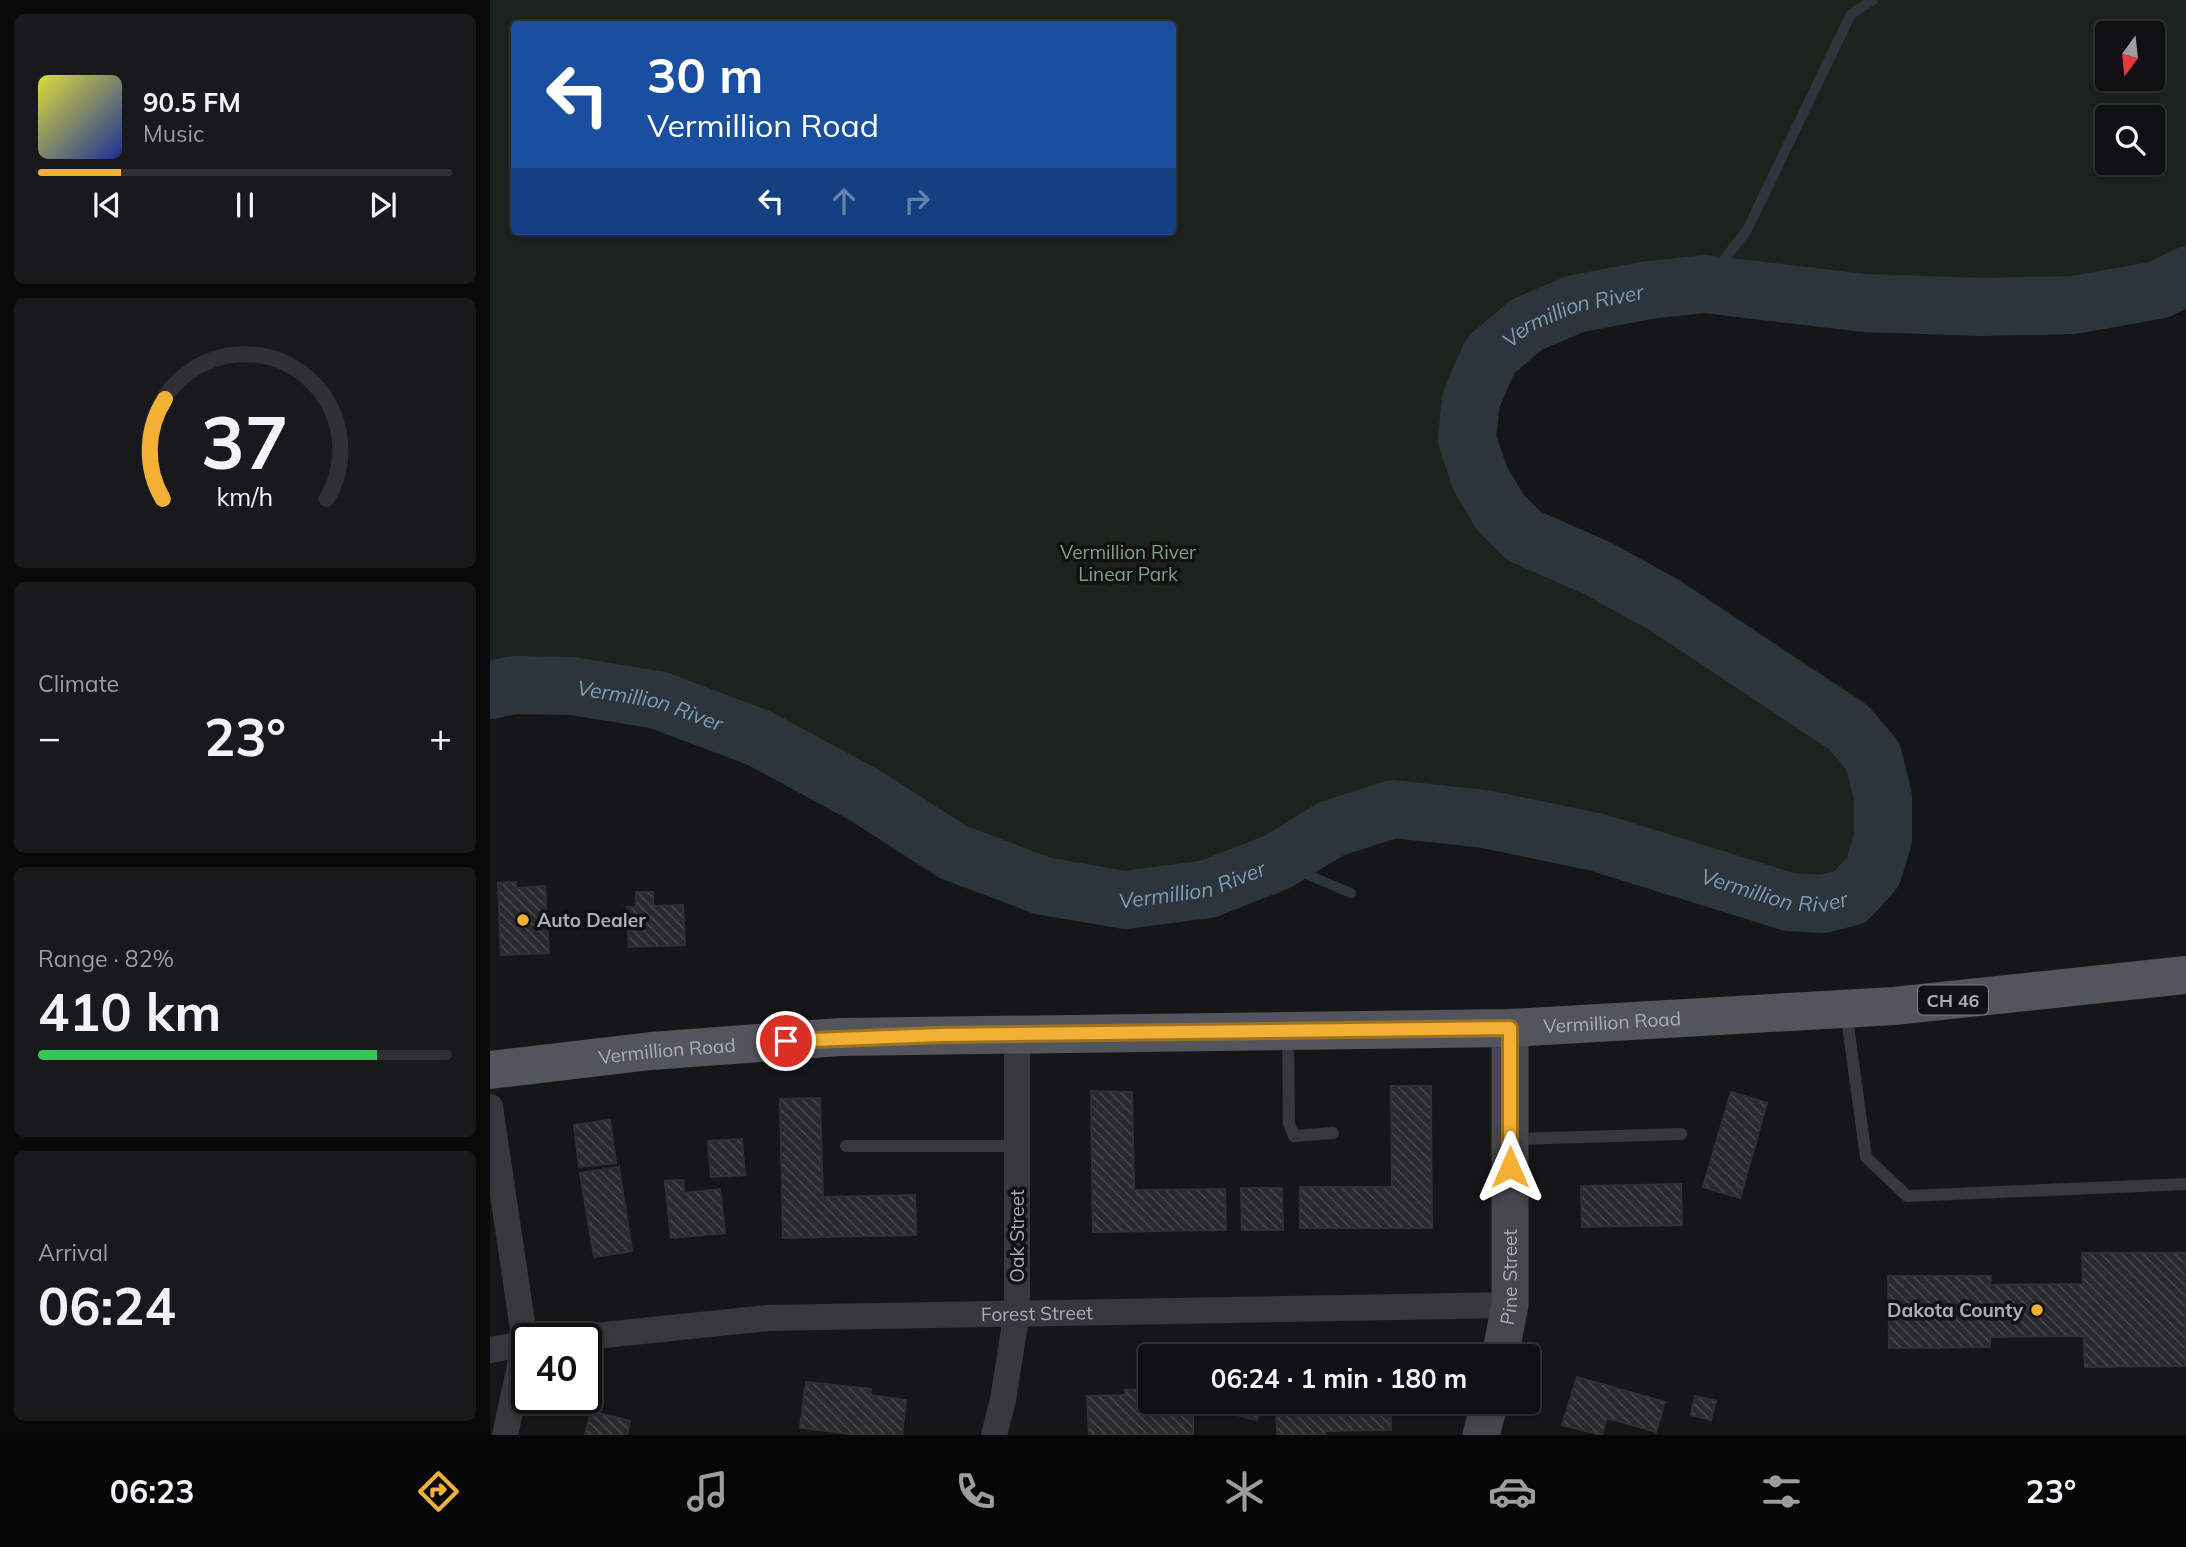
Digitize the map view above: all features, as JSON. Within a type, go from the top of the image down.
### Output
[{"type":"main road","name":"Vermillion Road","points":[[490,1070],[651,1051],[840,1037],[1510,1028],[1845,1009],[2186,975]]},
{"type":"street","name":"Pine Street","points":[[1502,1344],[1510,1304],[1510,1028]]},
{"type":"street","name":"Oak Street","points":[[994,1435],[1003,1400],[1017,1311],[1017,1034]]},
{"type":"street","points":[[490,1107],[523,1323]]},
{"type":"street","name":"Forest Street","points":[[602,1335],[768,1318],[1017,1311],[1510,1304]]},
{"type":"street","points":[[490,1350],[511,1346]]},
{"type":"street","points":[[505,1435],[511,1409]]},
{"type":"street","points":[[1481,1435],[1487,1414]]},
{"type":"lane","points":[[1845,1009],[1866,1157],[1907,1196],[2186,1184]]},
{"type":"lane","points":[[1288,1031],[1289,1124],[1294,1136],[1333,1133]]},
{"type":"lane","points":[[1510,1140],[1681,1134]]},
{"type":"lane","points":[[846,1146],[1017,1146]]},
{"type":"green space","name":"Vermillion River Linear Park","points":[[490,0],[2186,0],[2186,276],[2158,290],[2073,305],[1983,307],[1864,303],[1705,284],[1649,290],[1575,304],[1526,324],[1490,356],[1471,400],[1467,439],[1480,478],[1500,512],[1524,536],[1598,568],[1666,606],[1848,727],[1873,756],[1883,797],[1883,839],[1873,872],[1850,897],[1823,904],[1789,902],[1596,842],[1485,819],[1393,809],[1331,830],[1277,862],[1208,889],[1125,900],[1043,886],[953,852],[866,796],[759,738],[658,700],[572,686],[514,685],[490,690]]},
{"type":"building","name":"Auto Dealer","points":[[516,882],[516,888],[545,886],[549,953],[501,955],[498,883]]},
{"type":"building","points":[[636,892],[653,892],[653,906],[683,905],[685,945],[629,947],[627,907],[636,907]]},
{"type":"building","points":[[1391,1086],[1431,1086],[1432,1228],[1300,1228],[1300,1187],[1392,1187]]},
{"type":"building","points":[[1091,1091],[1132,1092],[1134,1190],[1225,1189],[1226,1230],[1093,1232]]},
{"type":"building","points":[[1731,1092],[1767,1103],[1740,1198],[1703,1187]]},
{"type":"building","points":[[820,1098],[823,1197],[915,1195],[916,1235],[783,1238],[780,1099]]},
{"type":"building","points":[[610,1120],[616,1163],[579,1167],[574,1125]]},
{"type":"building","points":[[742,1139],[745,1175],[711,1177],[708,1141]]},
{"type":"building","points":[[619,1167],[632,1251],[594,1257],[580,1173]]},
{"type":"building","points":[[683,1180],[684,1193],[720,1189],[725,1233],[671,1238],[665,1181]]},
{"type":"building","points":[[1681,1184],[1682,1225],[1582,1227],[1581,1186]]},
{"type":"building","points":[[1241,1188],[1282,1188],[1283,1230],[1242,1230]]},
{"type":"building","name":"Dakota County","points":[[2082,1253],[2186,1253],[2186,1366],[2085,1367],[2084,1336],[1990,1337],[1990,1347],[1889,1348],[1888,1276],[1991,1276],[1990,1285],[2083,1284]]},
{"type":"building","points":[[1577,1377],[1665,1402],[1656,1432],[1607,1418],[1602,1435],[1562,1425]]},
{"type":"building","points":[[806,1382],[871,1389],[870,1395],[906,1400],[902,1435],[859,1435],[800,1428]]},
{"type":"building","points":[[1138,1389],[1138,1414],[1193,1414],[1193,1434],[1089,1435],[1087,1396],[1125,1395],[1125,1390]]},
{"type":"building","points":[[1695,1396],[1716,1401],[1711,1420],[1691,1415]]},
{"type":"building","points":[[590,1414],[602,1414],[630,1421],[627,1435],[585,1435]]},
{"type":"building","points":[[1240,1414],[1259,1414],[1257,1420]]},
{"type":"building","points":[[1276,1414],[1390,1414],[1391,1430],[1325,1431],[1325,1435],[1277,1434]]},
{"type":"waterway","points":[[1705,284],[1747,230],[1851,14],[1873,0]]},
{"type":"waterway","name":"Vermillion River","points":[[490,690],[514,685],[572,686],[658,700],[759,738],[866,796],[953,852],[1043,886],[1125,900],[1208,889],[1277,862],[1331,829],[1393,809],[1485,819],[1596,842],[1789,902],[1823,904],[1850,897],[1873,872],[1883,839],[1883,797],[1873,756],[1848,727],[1666,606],[1597,568],[1524,536],[1500,512],[1480,478],[1467,439],[1471,400],[1490,356],[1526,325],[1575,304],[1649,290],[1705,284],[1864,303],[1983,307],[2073,305],[2158,290],[2186,276]]},
{"type":"waterway","points":[[1277,862],[1351,893]]},
{"type":"place","name":"Auto Dealer","points":[[523,920]]},
{"type":"place","name":"Dakota County","points":[[2037,1310]]},
{"type":"route","points":[[786,1041],[941,1035],[1510,1028],[1510,1167]]}]
